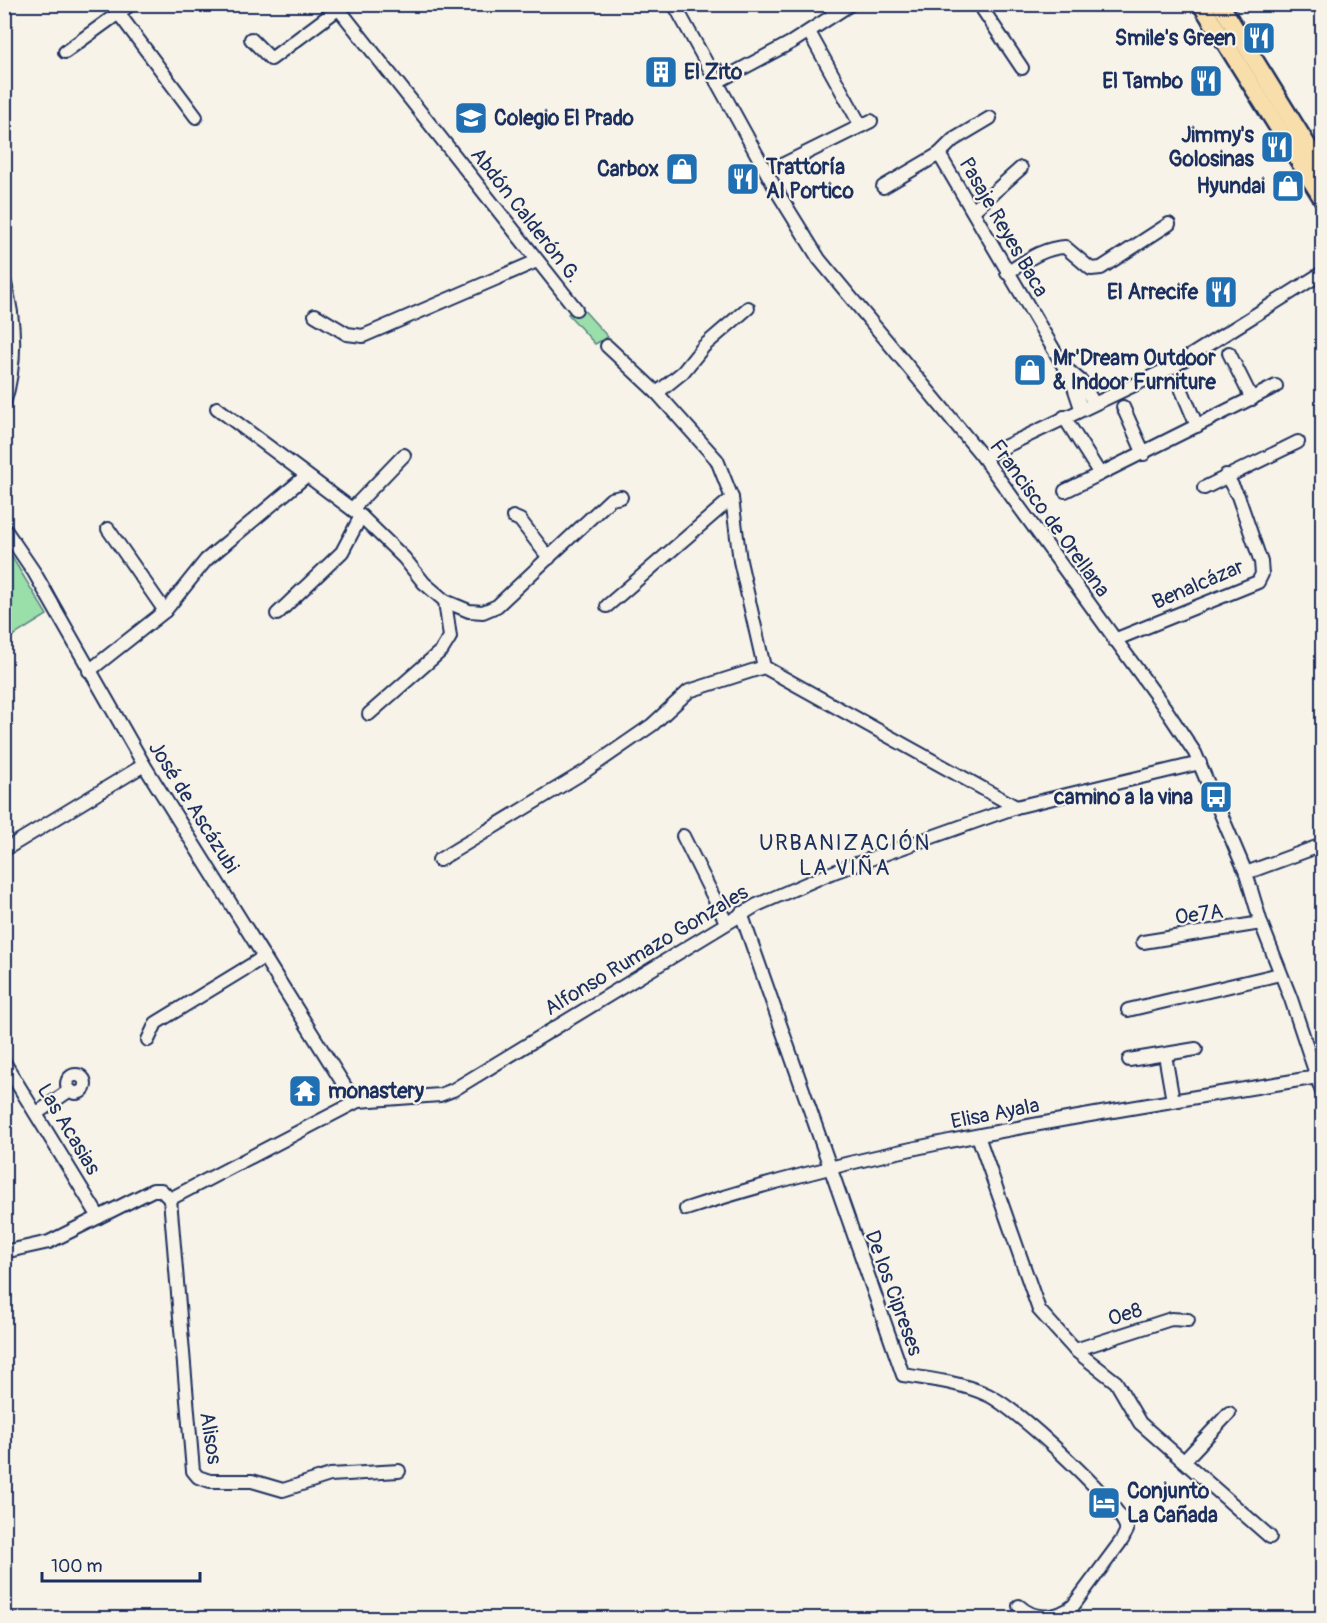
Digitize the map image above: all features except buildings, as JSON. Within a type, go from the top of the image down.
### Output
[{"type":"main road","points":[[1201,4],[1323,198]]},
{"type":"main road","points":[[1220,4],[1323,169]]},
{"type":"street","points":[[65,52],[131,4]]},
{"type":"street","name":"Francisco de Orellana","points":[[674,4],[778,193],[819,259],[983,457],[1165,708],[1200,763],[1246,873],[1261,923],[1323,1092]]},
{"type":"street","points":[[717,82],[809,32],[832,10],[851,4]]},
{"type":"street","points":[[979,4],[1022,68]]},
{"type":"street","points":[[251,39],[271,59],[337,7]]},
{"type":"street","name":"Abdón Calderón G.","points":[[337,7],[576,309]]},
{"type":"street","points":[[119,14],[196,117]]},
{"type":"street","points":[[784,164],[866,123],[809,32]]},
{"type":"street","name":"Pasaje Reyes Baca","points":[[990,118],[952,140],[939,154],[1007,273],[1069,372],[1081,408]]},
{"type":"street","points":[[883,187],[939,154]]},
{"type":"street","points":[[973,211],[1021,168]]},
{"type":"street","points":[[1007,273],[1041,252],[1065,247],[1090,269],[1101,268],[1169,224]]},
{"type":"street","points":[[315,315],[347,334],[363,336],[537,261]]},
{"type":"street","points":[[983,457],[1081,408],[1174,366],[1323,273]]},
{"type":"street","points":[[4,280],[14,324],[15,350],[10,385],[4,404]]},
{"type":"street","points":[[657,393],[683,372],[704,346],[748,308]]},
{"type":"street","points":[[607,346],[657,393],[717,460],[732,498],[740,561],[764,667]]},
{"type":"street","points":[[1229,353],[1252,399]]},
{"type":"street","name":"Pasaje Reyes Baca","points":[[1069,372],[1085,385],[1094,402]]},
{"type":"street","points":[[1178,381],[1197,426]]},
{"type":"street","points":[[1065,491],[1144,454],[1276,386]]},
{"type":"street","points":[[1123,407],[1144,454]]},
{"type":"street","points":[[217,408],[357,512],[404,558],[424,584],[445,601],[469,611],[483,612],[497,606],[611,499],[621,497]]},
{"type":"street","points":[[1064,417],[1100,474]]},
{"type":"street","points":[[1204,488],[1226,475],[1298,442]]},
{"type":"street","points":[[277,614],[342,552],[357,512],[404,455]]},
{"type":"street","name":"Benalcázar","points":[[1114,640],[1257,582],[1262,574],[1261,562],[1238,496],[1226,475]]},
{"type":"street","points":[[89,671],[165,611],[206,560],[306,476]]},
{"type":"street","points":[[606,606],[732,498]]},
{"type":"street","points":[[513,517],[520,520],[549,558]]},
{"type":"street","name":"José de Ascázubi","points":[[4,528],[34,572],[144,765],[346,1088],[358,1101]]},
{"type":"street","points":[[108,529],[165,611]]},
{"type":"street","points":[[369,714],[442,650],[450,637],[445,601]]},
{"type":"street","points":[[439,860],[602,760],[652,724],[689,691],[764,667],[1016,807]]},
{"type":"street","name":"Alfonso Rumazo Gonzales","points":[[358,1101],[440,1095],[453,1090],[741,913],[831,873],[1016,807],[1200,763]]},
{"type":"street","points":[[4,850],[144,765]]},
{"type":"street","points":[[683,836],[726,922]]},
{"type":"street","points":[[1246,873],[1323,846]]},
{"type":"street","name":"De los Cipreses","points":[[741,913],[831,1166],[865,1273],[903,1375],[973,1389],[1003,1404],[1090,1483],[1125,1524],[1127,1530],[1122,1540],[1073,1606],[1064,1613],[1038,1617],[1029,1615],[1019,1606]]},
{"type":"street","name":"Oe7A","points":[[1143,942],[1261,923]]},
{"type":"street","points":[[148,1040],[156,1023],[264,957]]},
{"type":"street","points":[[1128,1010],[1280,974]]},
{"type":"street","points":[[1129,1060],[1196,1049]]},
{"type":"street","points":[[1165,1055],[1173,1101]]},
{"type":"street","name":"Las Acasias","points":[[4,1062],[99,1217]]},
{"type":"street","name":"Elisa Ayala","points":[[686,1209],[831,1166],[978,1136],[1317,1077]]},
{"type":"street","points":[[37,1113],[70,1090]]},
{"type":"street","points":[[4,1252],[49,1242],[153,1190],[161,1190],[170,1199],[358,1101]]},
{"type":"street","points":[[978,1136],[1039,1310],[1075,1350],[1116,1382],[1140,1423],[1270,1538]]},
{"type":"street","name":"Alisos","points":[[170,1199],[184,1392],[193,1471],[198,1478],[210,1481],[252,1481],[282,1490],[330,1475],[399,1471]]},
{"type":"street","name":"Oe8","points":[[1075,1350],[1171,1319],[1188,1320]]},
{"type":"street","points":[[1184,1461],[1229,1413]]},
{"type":"street","points":[[4,1615],[8,1618]]},
{"type":"green space","points":[[580,306],[608,337],[595,344],[568,314]]},
{"type":"green space","points":[[4,544],[47,615],[5,641],[4,641]]},
{"type":"place","name":"Smile's Green","points":[[1259,38]]},
{"type":"place","name":"El Zito","points":[[661,72]]},
{"type":"place","name":"El Tambo","points":[[1206,81]]},
{"type":"place","name":"Colegio El Prado","points":[[471,118]]},
{"type":"place","name":"Jimmy's Golosinas","points":[[1277,147]]},
{"type":"place","name":"Carbox","points":[[682,169]]},
{"type":"place","name":"Trattoría Al Portico","points":[[743,179]]},
{"type":"place","name":"Hyundai","points":[[1288,186]]},
{"type":"place","name":"El Arrecife","points":[[1221,292]]},
{"type":"place","name":"Mr'Dream Outdoor & Indoor Furniture","points":[[1030,370]]},
{"type":"place","name":"camino a la vina","points":[[1216,797]]},
{"type":"place","name":"monastery","points":[[305,1091]]},
{"type":"place","name":"Conjunto La Cañada","points":[[1104,1503]]},
{"type":"district","name":"URBANIZACIÓN LA VIÑA","points":[[845,854]]}]
